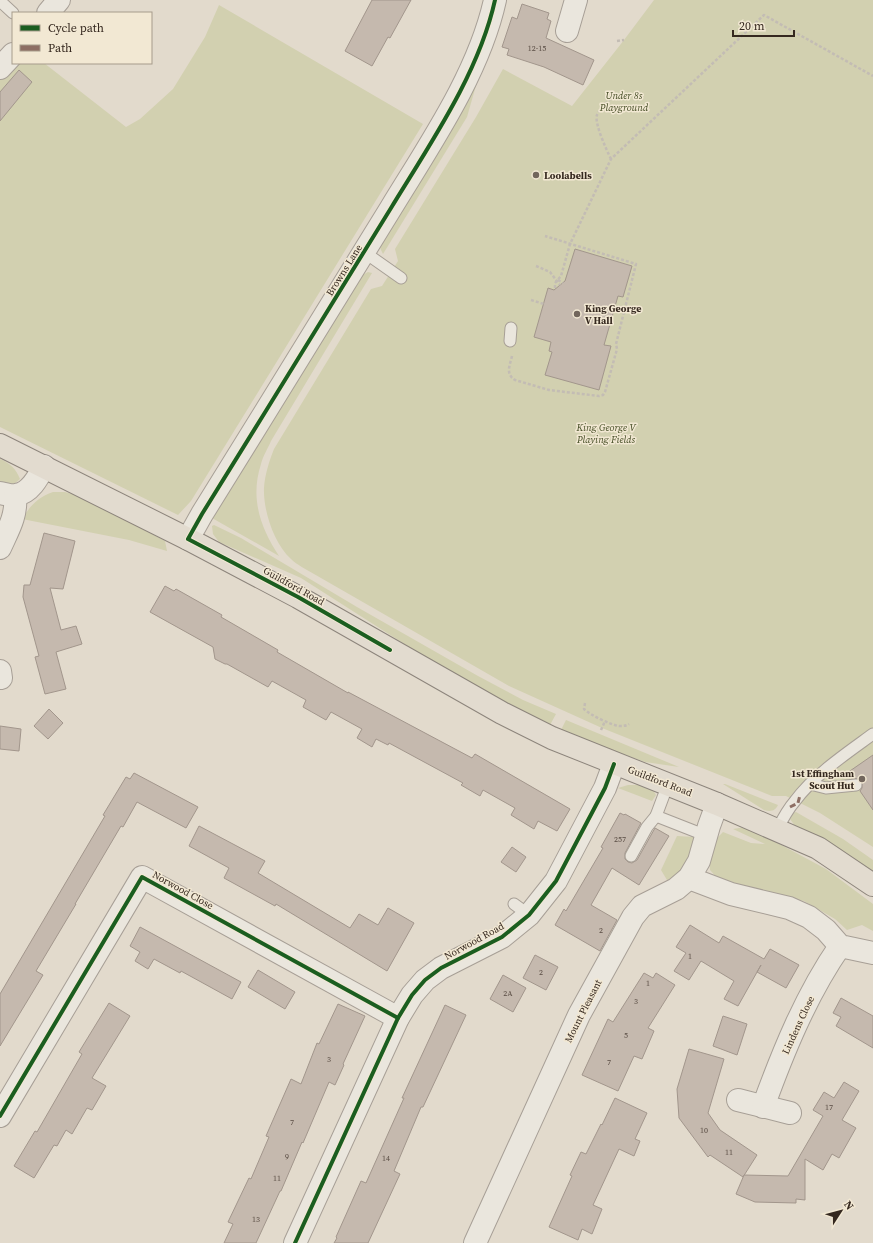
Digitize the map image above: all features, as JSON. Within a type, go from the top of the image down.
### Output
[{"type":"main road","name":"Guildford Road","points":[[0,444],[188,539],[309,603],[502,714],[552,738],[717,804],[818,848],[873,885]]},
{"type":"street","points":[[49,12],[59,0]]},
{"type":"street","name":"Browns Lane","points":[[188,539],[438,130],[458,93],[484,37],[491,18],[495,0]]},
{"type":"street","points":[[567,31],[576,0]]},
{"type":"street","points":[[0,68],[12,55]]},
{"type":"street","points":[[0,548],[12,521],[16,506],[8,494],[29,489],[40,476],[44,466]]},
{"type":"street","name":"Norwood Road","points":[[295,1243],[398,1018],[412,995],[424,980],[474,943],[502,937],[522,910],[556,881],[605,788],[614,764]]},
{"type":"street","name":"Mount Pleasant","points":[[475,1243],[579,1015],[633,917],[642,906],[676,889],[689,878],[699,861],[717,804]]},
{"type":"street","name":"Norwood Close","points":[[0,1116],[142,877],[398,1018]]},
{"type":"street","points":[[689,878],[731,894],[789,908],[810,917],[826,930],[840,946],[873,953]]},
{"type":"street","name":"Lindens Close","points":[[763,1107],[804,1007],[840,946]]},
{"type":"street","points":[[738,1100],[790,1113]]},
{"type":"lane","points":[[0,1],[12,12]]},
{"type":"lane","points":[[364,252],[401,278]]},
{"type":"lane","points":[[510,341],[511,328]]},
{"type":"lane","points":[[776,830],[794,801],[810,784],[873,734]]},
{"type":"lane","points":[[631,856],[647,827],[656,816],[668,784]]},
{"type":"lane","points":[[810,784],[826,788],[856,785]]},
{"type":"lane","points":[[656,816],[707,836]]},
{"type":"path","points":[[555,288],[555,282],[561,276],[570,244],[611,160],[764,14],[873,76]]},
{"type":"path","points":[[617,41],[624,40]]},
{"type":"path","points":[[611,160],[602,140],[596,119],[598,114],[615,94]]},
{"type":"path","points":[[513,355],[508,370],[510,376],[515,380],[549,390],[599,396],[606,392],[617,349],[616,344],[636,264],[546,236]]},
{"type":"path","points":[[536,266],[550,272],[561,284]]},
{"type":"path","points":[[531,300],[544,304]]},
{"type":"path","points":[[585,703],[584,709],[586,711],[605,721],[617,726],[626,726],[629,724]]},
{"type":"path","points":[[601,730],[605,721]]},
{"type":"green space","name":"King George V Playing Fields","points":[[654,0],[873,0],[873,847],[820,813],[786,796],[772,796],[602,728],[509,686],[296,563],[279,545],[265,506],[265,478],[274,449],[371,289],[382,286],[398,261],[395,249],[476,117],[503,69],[572,106]]},
{"type":"green space","points":[[219,5],[423,124],[191,501],[178,515],[0,427],[0,79],[14,64],[45,64],[126,127],[140,119],[173,89],[205,37]]},
{"type":"green space","points":[[479,75],[467,117],[383,254],[379,244]]},
{"type":"green space","points":[[368,272],[372,273],[271,441],[262,461],[256,489],[259,512],[262,523],[272,545],[279,556],[212,518],[359,277]]},
{"type":"green space","points":[[0,459],[7,462],[15,469],[20,479],[14,484],[0,484]]},
{"type":"green space","points":[[53,492],[65,492],[79,496],[131,522],[165,541],[167,551],[129,540],[22,519],[35,502],[43,496]]},
{"type":"green space","points":[[214,525],[241,538],[357,607],[478,676],[523,700],[556,714],[550,725],[513,708],[431,661],[301,578],[219,542],[213,534],[212,526]]},
{"type":"green space","points":[[566,720],[679,767],[645,762],[561,730]]},
{"type":"green space","points":[[723,784],[778,805],[776,809],[769,811],[764,810]]},
{"type":"green space","points":[[628,785],[638,785],[653,790],[656,795],[652,801],[618,788]]},
{"type":"green space","points":[[796,812],[843,839],[873,860],[873,876],[795,826],[790,819],[792,813]]},
{"type":"green space","points":[[745,827],[826,869],[873,904],[873,931],[862,925],[847,930],[835,919],[804,901],[725,883],[717,878],[710,870],[709,854],[714,841],[723,832],[751,843],[765,844],[733,829]]},
{"type":"green space","points":[[677,836],[695,837],[696,845],[680,878],[667,880],[661,870]]},
{"type":"building","points":[[372,0],[411,0],[390,38],[388,37],[372,66],[345,51]]},
{"type":"building","points":[[522,4],[549,13],[547,19],[551,21],[546,38],[594,60],[583,85],[544,67],[507,55],[509,49],[502,47],[512,17],[517,19]]},
{"type":"building","points":[[19,70],[32,82],[0,121],[0,92]]},
{"type":"building","name":"King George V Hall","points":[[575,249],[632,266],[623,297],[618,296],[604,345],[611,346],[599,390],[545,375],[552,352],[549,351],[551,342],[534,337],[548,288],[554,290],[565,281]]},
{"type":"building","points":[[44,533],[75,541],[63,589],[50,588],[61,630],[76,626],[82,644],[56,652],[66,689],[45,694],[35,657],[39,656],[23,597],[24,585],[30,585]]},
{"type":"building","points":[[165,586],[174,591],[176,589],[222,615],[221,617],[278,650],[277,652],[348,693],[472,758],[475,754],[570,809],[557,831],[538,821],[534,829],[511,815],[515,808],[483,790],[480,796],[461,785],[463,783],[389,743],[388,745],[376,739],[372,747],[357,738],[362,729],[331,712],[326,720],[303,707],[306,700],[272,681],[268,687],[215,659],[213,647],[150,612]]},
{"type":"building","points":[[49,709],[63,723],[48,739],[34,726]]},
{"type":"building","points":[[0,726],[21,729],[19,751],[0,749]]},
{"type":"building","name":"1st Effingham Scout Hut","points":[[873,755],[873,810],[860,791],[862,788],[862,781],[851,778],[847,773]]},
{"type":"building","points":[[134,773],[198,807],[186,828],[137,802],[123,827],[121,826],[36,971],[43,975],[0,1046],[0,994],[105,816],[103,815],[126,777],[130,779]]},
{"type":"building","points":[[620,813],[625,814],[641,823],[625,853],[625,859],[628,862],[632,863],[637,860],[655,828],[669,836],[639,885],[612,868],[591,905],[617,920],[600,951],[555,925],[564,909],[566,911],[603,848],[601,847]]},
{"type":"building","points":[[199,826],[265,861],[258,873],[350,928],[359,914],[378,925],[388,908],[414,923],[387,971],[276,904],[275,906],[224,878],[229,868],[189,846]]},
{"type":"building","points":[[512,847],[526,857],[516,872],[501,862]]},
{"type":"building","points":[[690,925],[719,943],[723,936],[764,959],[770,949],[799,965],[786,988],[757,972],[738,1006],[724,999],[734,981],[701,961],[689,980],[674,971],[686,953],[676,947]]},
{"type":"building","points":[[140,927],[241,982],[232,999],[181,971],[180,973],[154,959],[148,969],[135,961],[140,952],[130,946]]},
{"type":"building","points":[[535,955],[558,967],[546,990],[523,978]]},
{"type":"building","points":[[258,970],[295,992],[285,1009],[248,987]]},
{"type":"building","points":[[644,973],[653,978],[656,973],[675,985],[648,1028],[654,1031],[642,1059],[634,1056],[618,1091],[582,1075],[608,1019],[613,1022]]},
{"type":"building","points":[[503,975],[526,988],[513,1012],[490,999]]},
{"type":"building","points":[[841,998],[873,1016],[873,1048],[836,1026],[841,1017],[833,1013]]},
{"type":"building","points":[[109,1003],[130,1016],[92,1078],[106,1086],[92,1110],[87,1108],[72,1134],[66,1130],[57,1146],[54,1145],[34,1178],[14,1166],[35,1131],[37,1132],[82,1054],[79,1052]]},
{"type":"building","points":[[338,1004],[365,1016],[335,1085],[329,1082],[303,1143],[302,1142],[256,1243],[224,1243],[233,1224],[228,1222],[249,1178],[251,1179],[269,1137],[266,1136],[291,1079],[301,1084],[317,1043],[319,1044]]},
{"type":"building","points":[[445,1005],[466,1015],[423,1107],[421,1107],[394,1171],[400,1174],[368,1243],[334,1243],[361,1181],[366,1183],[404,1098],[402,1098]]},
{"type":"building","points":[[723,1016],[747,1024],[737,1055],[713,1046]]},
{"type":"building","points":[[689,1049],[724,1059],[708,1113],[720,1130],[757,1155],[743,1177],[710,1155],[708,1157],[679,1118],[677,1089]]},
{"type":"building","points":[[844,1082],[859,1091],[842,1120],[856,1128],[839,1158],[832,1154],[823,1170],[805,1159],[805,1200],[796,1199],[796,1203],[755,1202],[736,1194],[744,1175],[788,1176],[823,1116],[813,1110],[824,1092],[834,1098]]},
{"type":"building","points":[[615,1098],[647,1113],[635,1139],[640,1141],[634,1156],[619,1149],[593,1205],[602,1209],[592,1234],[582,1229],[578,1240],[549,1227],[581,1152],[586,1154]]},
{"type":"marked path","points":[[790,807],[798,803],[800,795]]},
{"type":"cycle path","points":[[390,650],[298,597],[188,539],[452,107],[488,27],[495,0]]},
{"type":"cycle path","points":[[295,1243],[398,1018],[412,995],[425,980],[441,968],[502,937],[529,915],[556,881],[605,788],[614,764]]},
{"type":"cycle path","points":[[0,1116],[142,877],[398,1018]]},
{"type":"place","name":"Loolabells","points":[[536,175]]},
{"type":"place","name":"King George V Hall","points":[[577,314]]},
{"type":"place","name":"1st Effingham Scout Hut","points":[[862,779]]},
{"type":"park label","name":"Under 8s Playground","points":[[624,100]]}]
